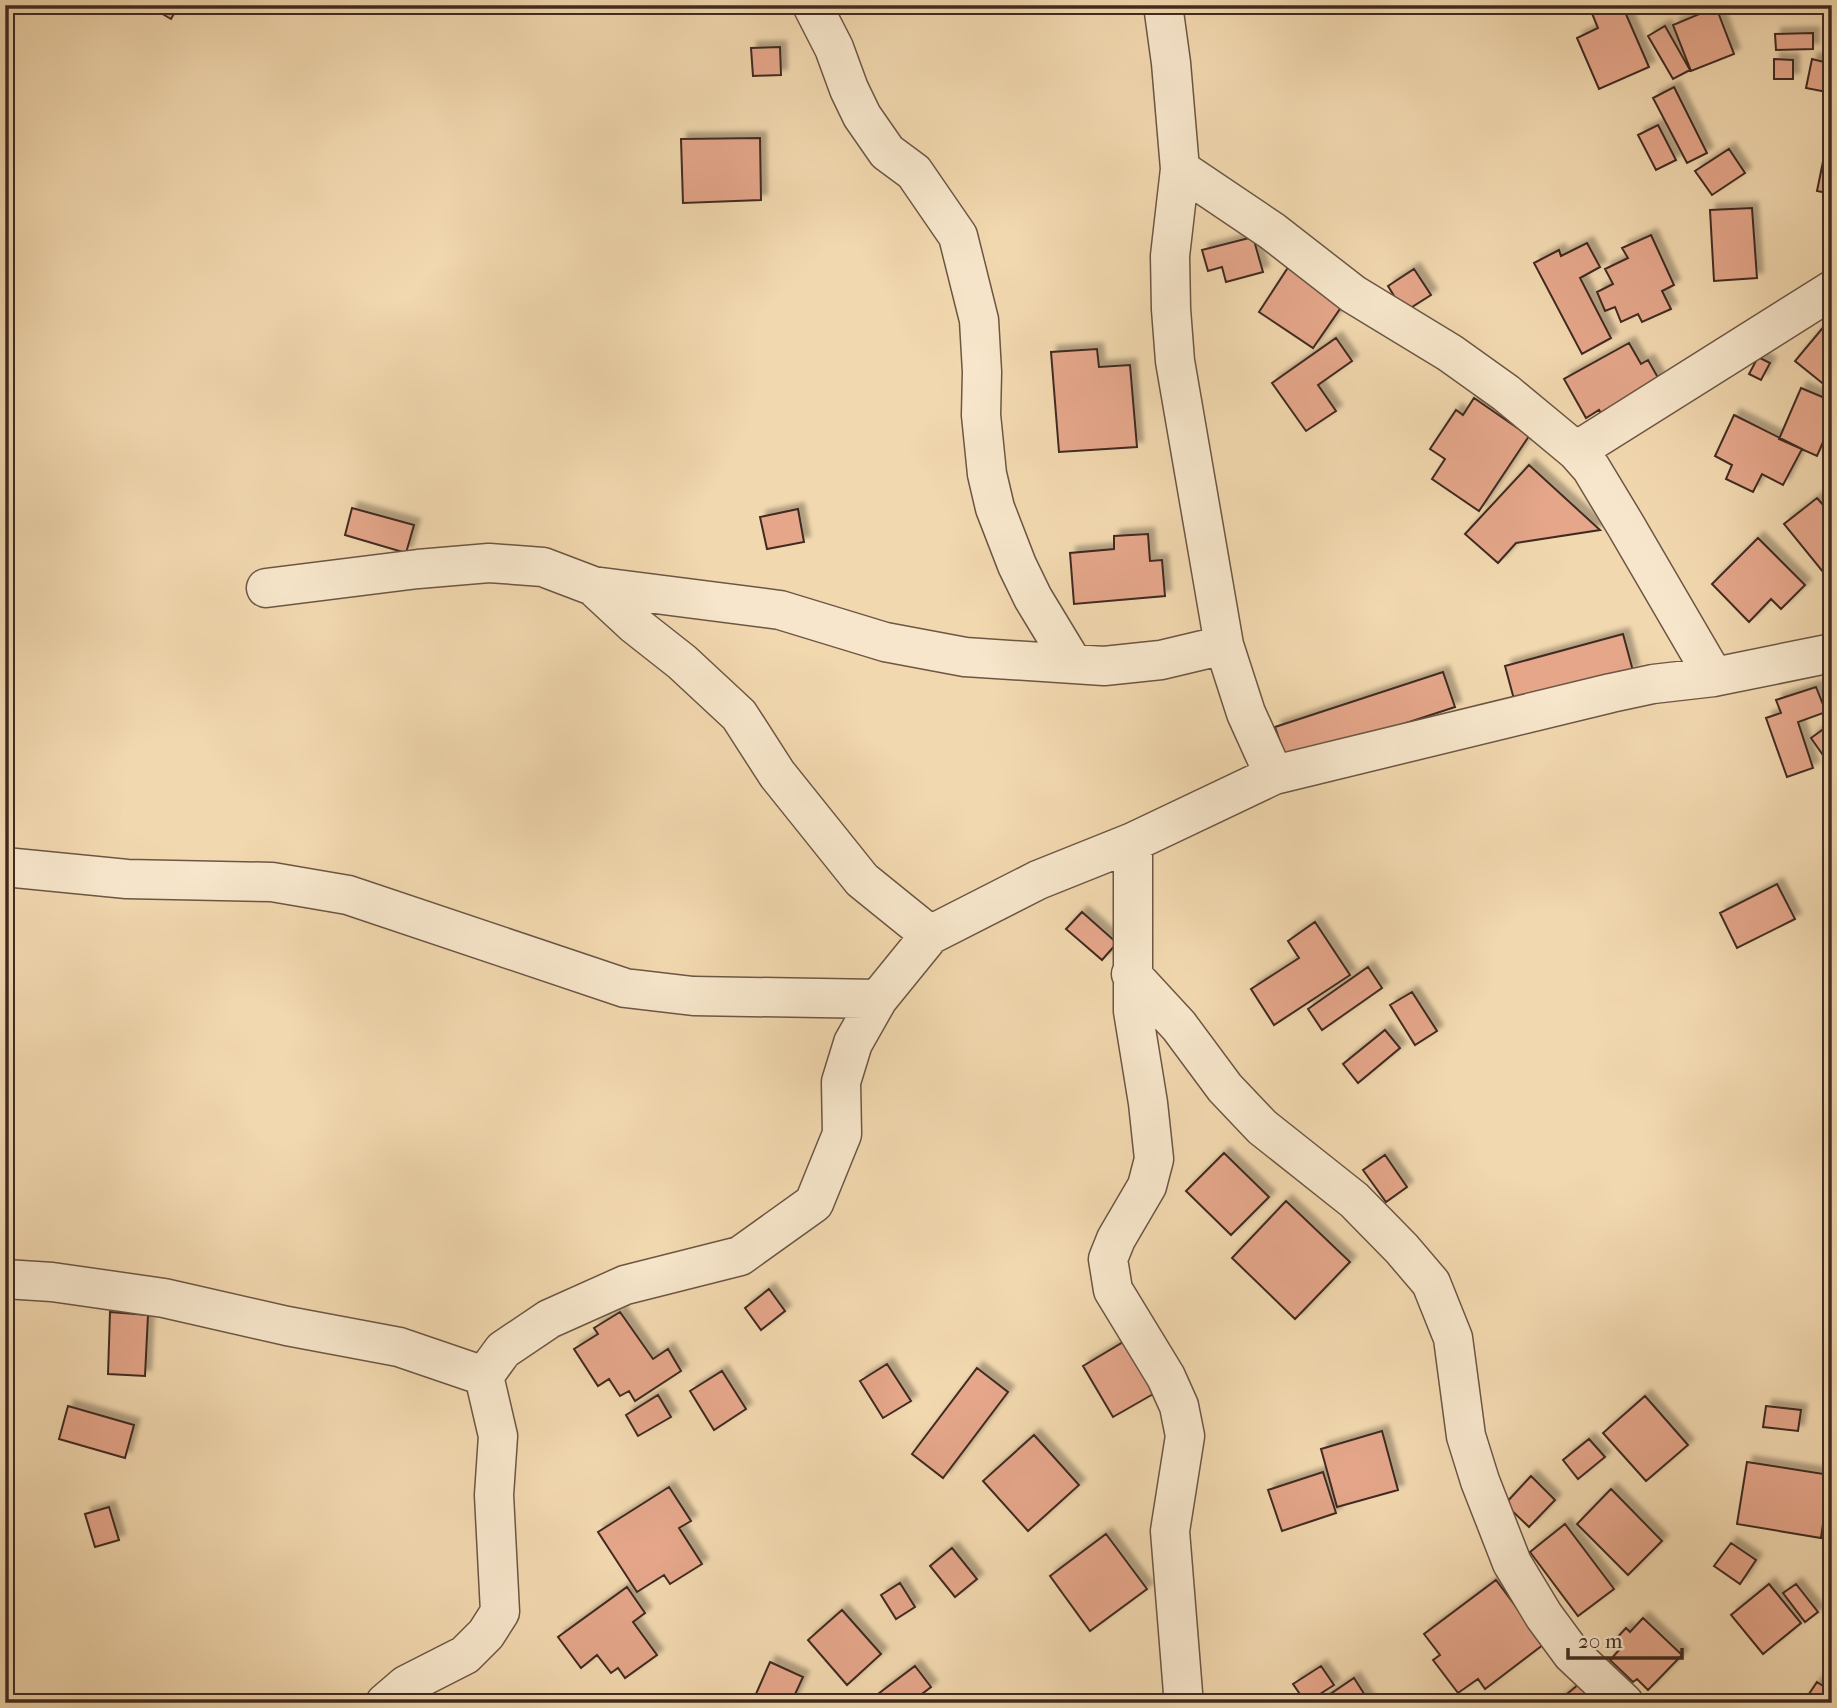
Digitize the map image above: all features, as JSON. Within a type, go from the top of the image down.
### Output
[{"type":"street","points":[[812,5],[834,48],[862,116],[887,152],[914,172],[958,236],[979,320],[981,415],[987,474],[995,508],[1033,598],[1073,664]]},
{"type":"street","points":[[1163,5],[1180,169],[1170,256],[1175,361],[1224,645],[1246,713],[1274,775]]},
{"type":"street","points":[[1180,169],[1272,231],[1353,294],[1450,353],[1495,385],[1576,451],[1591,468],[1714,677]]},
{"type":"street","points":[[1576,451],[1832,290]]},
{"type":"street","points":[[266,588],[488,563],[543,567],[593,586],[780,610],[886,642],[965,657],[1104,666],[1161,660],[1224,645]]},
{"type":"street","points":[[593,586],[739,715],[776,774],[862,880],[930,935]]},
{"type":"street","points":[[385,1703],[406,1685],[465,1655],[486,1634],[499,1612],[494,1495],[498,1436],[484,1376],[503,1350],[549,1320],[625,1285],[740,1256],[814,1203],[842,1134],[841,1083],[853,1043],[878,999],[930,935],[1038,880],[1133,842],[1274,775],[1611,693],[1653,684],[1714,677],[1832,653]]},
{"type":"street","points":[[1133,842],[1133,1011],[1154,1159],[1147,1186],[1116,1239],[1108,1259],[1113,1290],[1166,1377],[1179,1406],[1185,1436],[1170,1531],[1183,1693],[1181,1703]]},
{"type":"street","points":[[5,867],[127,879],[272,882],[348,895],[625,988],[693,996],[878,999]]},
{"type":"street","points":[[1131,974],[1179,1026],[1225,1088],[1262,1127],[1354,1200],[1431,1283],[1453,1338],[1466,1436],[1480,1482],[1512,1563],[1544,1616],[1572,1654],[1624,1703]]},
{"type":"street","points":[[5,1279],[52,1282],[164,1298],[299,1329],[399,1348],[484,1376]]},
{"type":"building","points":[[147,5],[179,5],[171,19]]},
{"type":"building","points":[[1605,5],[1622,5],[1649,67],[1599,89],[1577,38],[1598,28],[1591,11]]},
{"type":"building","points":[[1716,7],[1734,54],[1691,71],[1673,25]]},
{"type":"building","points":[[1665,26],[1690,70],[1673,79],[1648,36]]},
{"type":"building","points":[[1813,33],[1813,49],[1776,50],[1775,34]]},
{"type":"building","points":[[780,47],[781,75],[753,76],[751,48]]},
{"type":"building","points":[[1774,59],[1793,60],[1793,79],[1774,79]]},
{"type":"building","points":[[1812,59],[1832,64],[1832,93],[1806,88]]},
{"type":"building","points":[[1674,87],[1707,153],[1687,163],[1653,98]]},
{"type":"building","points":[[1658,125],[1676,160],[1656,170],[1638,135]]},
{"type":"building","points":[[760,138],[761,200],[683,203],[681,139]]},
{"type":"building","points":[[1827,142],[1832,143],[1832,194],[1817,191]]},
{"type":"building","points":[[1729,149],[1745,173],[1712,195],[1695,171]]},
{"type":"building","points":[[1752,208],[1757,278],[1714,281],[1710,210]]},
{"type":"building","points":[[1651,235],[1674,285],[1662,291],[1671,309],[1642,322],[1638,314],[1621,322],[1615,307],[1605,311],[1597,292],[1613,284],[1605,269],[1628,258],[1622,248]]},
{"type":"building","points":[[1253,237],[1263,272],[1226,282],[1222,267],[1208,271],[1202,250]]},
{"type":"building","points":[[1587,243],[1600,267],[1580,278],[1611,338],[1582,354],[1534,263],[1559,250],[1561,256]]},
{"type":"building","points":[[1289,266],[1344,303],[1313,348],[1259,312]]},
{"type":"building","points":[[1414,269],[1431,295],[1404,312],[1388,286]]},
{"type":"building","points":[[1826,324],[1832,329],[1832,391],[1795,361]]},
{"type":"building","points":[[1336,338],[1352,361],[1318,385],[1336,411],[1306,431],[1272,383]]},
{"type":"building","points":[[1629,343],[1641,364],[1648,360],[1665,390],[1607,423],[1599,410],[1586,418],[1564,379]]},
{"type":"building","points":[[1097,349],[1099,367],[1130,365],[1137,447],[1059,452],[1051,352]]},
{"type":"building","points":[[1758,357],[1770,363],[1761,380],[1749,374]]},
{"type":"building","points":[[1801,388],[1832,401],[1832,421],[1817,456],[1779,439]]},
{"type":"building","points":[[1474,398],[1529,436],[1479,511],[1432,479],[1445,459],[1430,449],[1456,410],[1463,415]]},
{"type":"building","points":[[1734,415],[1802,449],[1783,485],[1762,474],[1753,492],[1726,479],[1732,465],[1715,456]]},
{"type":"building","points":[[1529,465],[1600,530],[1516,543],[1498,563],[1465,534]]},
{"type":"building","points":[[1817,498],[1832,515],[1832,583],[1784,524]]},
{"type":"building","points":[[352,508],[414,525],[406,553],[345,535]]},
{"type":"building","points":[[798,509],[804,542],[767,549],[760,517]]},
{"type":"building","points":[[1148,534],[1150,561],[1162,560],[1165,596],[1074,604],[1070,553],[1114,549],[1114,536]]},
{"type":"building","points":[[1758,538],[1805,585],[1781,609],[1771,599],[1749,622],[1712,584]]},
{"type":"building","points":[[1623,634],[1633,671],[1515,703],[1505,666]]},
{"type":"building","points":[[1443,672],[1455,707],[1287,762],[1275,727]]},
{"type":"building","points":[[1816,687],[1826,712],[1798,722],[1813,768],[1787,777],[1766,718],[1781,713],[1776,700]]},
{"type":"building","points":[[1832,723],[1832,768],[1811,738]]},
{"type":"building","points":[[1777,884],[1795,919],[1737,948],[1720,913]]},
{"type":"building","points":[[1082,912],[1117,943],[1102,960],[1066,929]]},
{"type":"building","points":[[1315,922],[1350,975],[1274,1025],[1251,989],[1299,958],[1288,941]]},
{"type":"building","points":[[1368,967],[1382,988],[1322,1030],[1308,1009]]},
{"type":"building","points":[[1412,992],[1437,1031],[1415,1045],[1390,1005]]},
{"type":"building","points":[[1385,1030],[1400,1048],[1358,1083],[1343,1064]]},
{"type":"building","points":[[1224,1153],[1269,1197],[1231,1235],[1186,1191]]},
{"type":"building","points":[[1385,1155],[1407,1187],[1386,1202],[1363,1170]]},
{"type":"building","points":[[1286,1201],[1350,1262],[1295,1319],[1232,1258]]},
{"type":"building","points":[[769,1289],[785,1311],[761,1330],[745,1308]]},
{"type":"building","points":[[110,1312],[148,1315],[145,1376],[108,1374]]},
{"type":"building","points":[[620,1312],[653,1359],[668,1349],[681,1371],[635,1401],[629,1391],[620,1396],[609,1379],[598,1386],[574,1349],[598,1334],[594,1328]]},
{"type":"building","points":[[1125,1341],[1155,1393],[1113,1417],[1083,1366]]},
{"type":"building","points":[[887,1364],[911,1401],[883,1418],[860,1381]]},
{"type":"building","points":[[977,1368],[1008,1392],[943,1478],[912,1454]]},
{"type":"building","points":[[722,1371],[746,1409],[714,1430],[690,1391]]},
{"type":"building","points":[[658,1395],[671,1417],[638,1436],[626,1415]]},
{"type":"building","points":[[1645,1396],[1688,1445],[1646,1481],[1603,1433]]},
{"type":"building","points":[[68,1406],[134,1425],[125,1458],[59,1439]]},
{"type":"building","points":[[1766,1406],[1801,1410],[1798,1431],[1763,1427]]},
{"type":"building","points":[[1382,1431],[1398,1490],[1337,1507],[1321,1449]]},
{"type":"building","points":[[1034,1435],[1079,1485],[1028,1531],[983,1481]]},
{"type":"building","points":[[1589,1439],[1605,1457],[1578,1479],[1563,1460]]},
{"type":"building","points":[[1747,1462],[1830,1475],[1821,1538],[1737,1524]]},
{"type":"building","points":[[1323,1472],[1336,1513],[1282,1531],[1268,1490]]},
{"type":"building","points":[[1531,1476],[1555,1500],[1529,1527],[1505,1504]]},
{"type":"building","points":[[669,1487],[691,1521],[679,1528],[702,1564],[670,1584],[664,1575],[637,1592],[598,1532]]},
{"type":"building","points":[[1611,1489],[1662,1541],[1628,1575],[1577,1524]]},
{"type":"building","points":[[109,1507],[119,1540],[95,1547],[85,1514]]},
{"type":"building","points":[[1565,1524],[1614,1589],[1578,1616],[1530,1552]]},
{"type":"building","points":[[1106,1534],[1147,1589],[1090,1631],[1050,1576]]},
{"type":"building","points":[[1731,1543],[1756,1560],[1740,1584],[1714,1566]]},
{"type":"building","points":[[952,1548],[977,1579],[955,1597],[930,1566]]},
{"type":"building","points":[[1496,1580],[1544,1644],[1485,1689],[1478,1679],[1458,1693],[1433,1660],[1440,1655],[1424,1634]]},
{"type":"building","points":[[900,1583],[915,1607],[896,1619],[881,1595]]},
{"type":"building","points":[[1769,1584],[1801,1623],[1763,1654],[1731,1615]]},
{"type":"building","points":[[1796,1584],[1818,1612],[1805,1622],[1783,1593]]},
{"type":"building","points":[[627,1587],[645,1613],[633,1622],[657,1655],[625,1678],[618,1668],[611,1673],[597,1655],[581,1668],[558,1637]]},
{"type":"building","points":[[842,1610],[881,1654],[847,1685],[808,1640]]},
{"type":"building","points":[[1643,1618],[1682,1655],[1648,1690],[1637,1679],[1633,1682],[1610,1660],[1620,1649],[1613,1642],[1626,1628],[1630,1632]]},
{"type":"building","points":[[770,1662],[803,1677],[791,1703],[752,1703]]},
{"type":"building","points":[[915,1666],[931,1687],[910,1703],[884,1703],[878,1694]]},
{"type":"building","points":[[1321,1666],[1334,1685],[1306,1703],[1293,1684]]},
{"type":"building","points":[[1354,1678],[1370,1703],[1317,1703]]},
{"type":"building","points":[[1584,1680],[1603,1703],[1556,1703]]},
{"type":"building","points":[[1817,1682],[1832,1692],[1832,1703],[1803,1703]]}]
